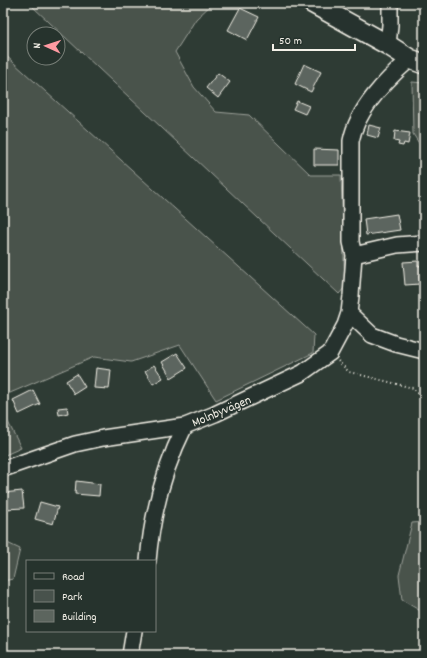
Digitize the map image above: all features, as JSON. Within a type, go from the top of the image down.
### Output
[{"type":"main road","points":[[312,3],[417,61]]},
{"type":"street","points":[[388,45],[390,3]]},
{"type":"street","name":"Molnbyvägen","points":[[3,469],[75,444],[103,438],[184,426],[215,414],[302,373],[330,353],[346,325],[349,313],[354,255],[350,242],[351,141],[354,130],[359,118],[374,96],[392,74],[417,61]]},
{"type":"street","points":[[354,255],[397,245],[424,243]]},
{"type":"street","points":[[349,313],[372,335],[396,344],[424,351]]},
{"type":"street","points":[[148,560],[160,489],[176,443],[184,426]]},
{"type":"street","points":[[130,655],[134,632]]},
{"type":"path","points":[[330,353],[349,372],[413,388],[424,399]]},
{"type":"green space","points":[[35,3],[213,3],[196,19],[175,52],[194,87],[216,112],[249,115],[311,175],[341,175],[345,287],[339,294],[66,38],[66,26],[53,26],[33,7]]},
{"type":"green space","points":[[3,53],[314,335],[313,353],[216,400],[180,345],[131,362],[94,357],[3,396]]},
{"type":"green space","points":[[412,82],[424,83],[424,151],[413,134]]},
{"type":"green space","points":[[3,412],[21,448],[3,456]]},
{"type":"green space","points":[[424,522],[424,613],[402,600],[399,575],[412,523]]},
{"type":"green space","points":[[3,541],[20,549],[13,579],[3,581]]},
{"type":"building","points":[[240,8],[259,17],[247,40],[228,30]]},
{"type":"building","points":[[304,64],[321,72],[311,92],[295,84]]},
{"type":"building","points":[[218,73],[230,82],[218,98],[206,88]]},
{"type":"building","points":[[297,101],[309,106],[305,114],[293,109]]},
{"type":"building","points":[[369,125],[381,128],[378,138],[367,135]]},
{"type":"building","points":[[395,131],[410,133],[408,144],[404,143],[403,146],[398,145],[399,142],[394,141]]},
{"type":"building","points":[[314,149],[339,150],[339,165],[314,165]]},
{"type":"building","points":[[397,214],[400,230],[366,235],[364,219]]},
{"type":"building","points":[[418,261],[418,266],[424,265],[424,276],[419,276],[420,284],[405,285],[403,262]]},
{"type":"building","points":[[177,353],[187,368],[171,378],[162,362]]},
{"type":"building","points":[[154,365],[163,378],[153,384],[145,371]]},
{"type":"building","points":[[96,368],[111,370],[109,389],[94,388]]},
{"type":"building","points":[[77,374],[85,387],[74,394],[66,381]]},
{"type":"building","points":[[33,390],[40,404],[19,414],[13,400]]},
{"type":"building","points":[[67,407],[68,413],[59,415],[58,408]]},
{"type":"building","points":[[76,481],[100,484],[99,496],[75,494]]},
{"type":"building","points":[[22,491],[24,508],[5,509],[5,507],[3,507],[3,493]]},
{"type":"building","points":[[40,502],[58,507],[53,524],[35,519]]},
{"type":"building","points":[[17,653],[35,653],[35,655],[17,655]]}]
